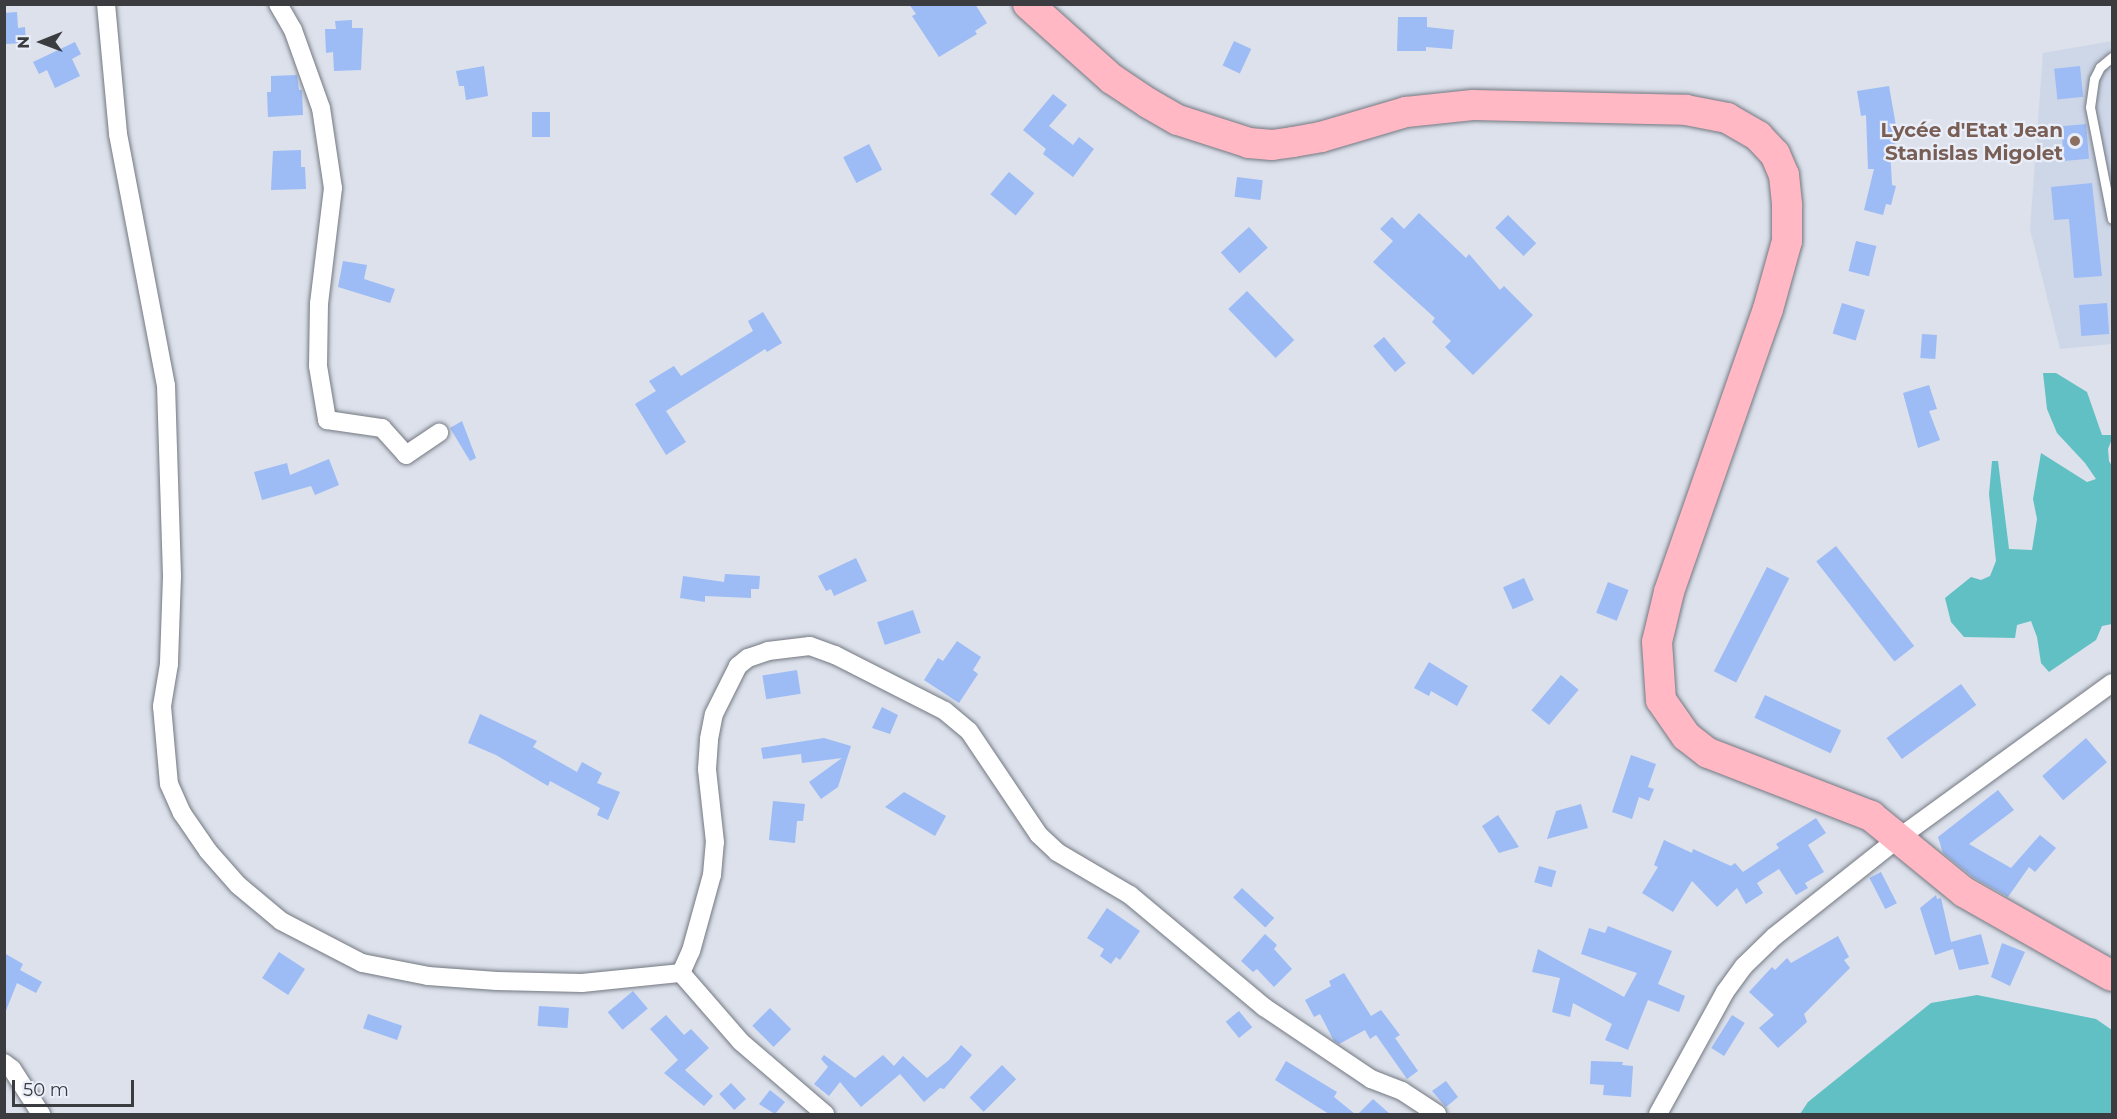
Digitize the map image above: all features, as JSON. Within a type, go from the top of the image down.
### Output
[{"type":"highway","points":[[1029,4],[1112,79],[1148,103],[1178,120],[1249,143],[1272,145],[1293,142],[1321,137],[1406,112],[1473,105],[1686,110],[1727,118],[1758,136],[1775,154],[1784,175],[1787,241],[1768,309],[1669,592],[1657,642],[1661,699],[1686,736],[1708,753],[1871,816],[1900,837],[1964,892],[2112,976]]},
{"type":"street","points":[[106,4],[118,134],[166,385],[171,576],[169,664],[162,706],[169,784],[182,813],[208,850],[247,892],[281,921],[362,963],[428,976],[497,981],[582,983],[681,973]]},
{"type":"street","points":[[278,4],[293,30],[321,108],[333,188],[319,303],[318,366],[327,420],[382,428],[406,455],[439,433]]},
{"type":"street","points":[[681,973],[692,951],[712,875],[715,842],[708,769],[709,739],[714,714],[738,666],[748,657],[768,651],[810,646],[835,656],[945,711],[969,731],[1039,836],[1057,852],[1130,895],[1264,1007],[1371,1079],[1402,1090],[1437,1114]]},
{"type":"street","points":[[1658,1114],[1725,992],[1744,966],[1790,923],[1900,837],[2112,683]]},
{"type":"street","points":[[681,973],[741,1042],[825,1114]]},
{"type":"street","points":[[4,1063],[12,1069],[41,1114]]},
{"type":"lane","points":[[2112,57],[2100,67],[2094,79],[2090,107],[2112,219]]},
{"type":"shaded area","name":"Lycée d'Etat Jean Stanislas Migolet","points":[[2112,41],[2112,344],[2060,349],[2030,229],[2043,53]]},
{"type":"water","points":[[2043,373],[2056,373],[2087,392],[2102,435],[2111,435],[2112,439],[2108,449],[2112,466],[2112,624],[2102,626],[2096,640],[2049,672],[2041,663],[2037,637],[2031,621],[2017,625],[2015,638],[1964,637],[1951,622],[1945,598],[1971,577],[1981,580],[1990,576],[1996,561],[1989,494],[1992,461],[1998,461],[2009,549],[2032,550],[2037,519],[2033,499],[2041,453],[2087,482],[2096,479],[2085,463],[2057,433],[2047,409]]},
{"type":"water","points":[[1977,995],[2096,1019],[2112,1030],[2112,1114],[1800,1114],[1808,1102],[1931,1003]]},
{"type":"building","points":[[909,4],[975,4],[987,23],[975,31],[977,34],[939,57],[912,16],[916,14]]},
{"type":"building","points":[[17,12],[18,28],[25,27],[26,43],[4,44],[4,13]]},
{"type":"building","points":[[1398,17],[1427,17],[1427,27],[1454,30],[1452,49],[1426,47],[1426,51],[1397,51]]},
{"type":"building","points":[[352,20],[352,28],[363,28],[361,70],[334,71],[333,52],[326,53],[325,29],[336,29],[335,21]]},
{"type":"building","points":[[1234,41],[1251,49],[1240,74],[1223,65]]},
{"type":"building","points":[[75,42],[81,54],[72,59],[80,76],[55,88],[47,70],[39,74],[33,62]]},
{"type":"building","points":[[484,66],[488,96],[466,100],[464,86],[459,86],[456,71]]},
{"type":"building","points":[[2080,66],[2083,97],[2057,100],[2054,69]]},
{"type":"building","points":[[297,75],[299,90],[302,90],[303,115],[268,117],[267,92],[271,92],[271,76]]},
{"type":"building","points":[[1889,86],[1896,126],[1895,148],[1890,148],[1892,185],[1896,186],[1891,205],[1886,204],[1883,215],[1864,210],[1874,169],[1868,169],[1866,115],[1861,116],[1857,91]]},
{"type":"building","points":[[1053,94],[1067,105],[1049,126],[1073,145],[1079,137],[1094,149],[1073,177],[1043,154],[1046,149],[1023,130]]},
{"type":"building","points":[[532,112],[550,112],[550,137],[532,137]]},
{"type":"building","points":[[2086,124],[2089,159],[2064,161],[2061,126]]},
{"type":"building","points":[[869,144],[882,170],[856,183],[843,157]]},
{"type":"building","points":[[301,150],[301,167],[305,167],[306,189],[271,190],[273,151]]},
{"type":"building","points":[[1009,172],[1034,193],[1016,215],[990,194]]},
{"type":"building","points":[[1237,177],[1263,180],[1260,200],[1235,197]]},
{"type":"building","points":[[2092,183],[2102,276],[2074,278],[2069,219],[2054,220],[2051,187]]},
{"type":"building","points":[[1419,213],[1466,258],[1469,254],[1500,290],[1504,286],[1533,315],[1473,375],[1445,347],[1451,341],[1432,322],[1435,318],[1373,262],[1393,241],[1380,229],[1392,217],[1404,229]]},
{"type":"building","points":[[1508,215],[1536,243],[1524,256],[1495,228]]},
{"type":"building","points":[[1249,227],[1268,248],[1239,273],[1221,252]]},
{"type":"building","points":[[1856,241],[1876,246],[1869,276],[1849,271]]},
{"type":"building","points":[[343,261],[367,265],[364,279],[395,289],[390,303],[338,287]]},
{"type":"building","points":[[1247,291],[1294,340],[1276,358],[1228,309]]},
{"type":"building","points":[[1842,303],[1865,310],[1856,341],[1833,334]]},
{"type":"building","points":[[2107,303],[2109,334],[2081,336],[2079,305]]},
{"type":"building","points":[[763,312],[782,343],[767,352],[765,349],[666,411],[686,442],[666,455],[635,404],[656,391],[649,381],[674,366],[681,376],[753,331],[748,321]]},
{"type":"building","points":[[1922,334],[1937,335],[1935,359],[1920,358]]},
{"type":"building","points":[[1384,337],[1406,363],[1395,372],[1373,346]]},
{"type":"building","points":[[1929,385],[1937,409],[1929,411],[1940,440],[1918,448],[1903,393]]},
{"type":"building","points":[[462,421],[476,458],[470,461],[450,428]]},
{"type":"building","points":[[329,459],[339,485],[315,495],[311,486],[262,500],[254,472],[287,463],[290,475]]},
{"type":"building","points":[[1836,546],[1914,646],[1894,661],[1816,561]]},
{"type":"building","points":[[856,558],[867,581],[834,596],[831,589],[826,591],[818,576]]},
{"type":"building","points":[[1767,567],[1789,578],[1736,683],[1714,671]]},
{"type":"building","points":[[725,574],[760,576],[759,589],[751,589],[751,598],[705,596],[705,602],[680,598],[683,576],[724,582]]},
{"type":"building","points":[[1524,578],[1534,600],[1513,609],[1503,587]]},
{"type":"building","points":[[1608,582],[1629,590],[1617,621],[1596,613]]},
{"type":"building","points":[[913,610],[921,633],[885,645],[877,622]]},
{"type":"building","points":[[957,641],[981,657],[973,670],[978,674],[959,703],[924,680],[938,658],[943,661]]},
{"type":"building","points":[[1429,662],[1468,686],[1457,706],[1431,691],[1429,696],[1414,688]]},
{"type":"building","points":[[797,670],[801,694],[766,699],[762,675]]},
{"type":"building","points":[[1561,675],[1579,690],[1549,725],[1531,710]]},
{"type":"building","points":[[1961,684],[1976,705],[1902,759],[1887,738]]},
{"type":"building","points":[[1765,695],[1841,730],[1831,753],[1754,718]]},
{"type":"building","points":[[882,707],[898,715],[890,734],[872,728]]},
{"type":"building","points":[[480,714],[537,741],[533,747],[577,772],[582,762],[602,773],[597,783],[620,792],[608,820],[597,815],[600,808],[550,781],[548,786],[496,755],[468,743]]},
{"type":"building","points":[[824,738],[851,746],[838,787],[821,799],[809,782],[842,758],[802,763],[801,754],[763,759],[761,748]]},
{"type":"building","points":[[2086,738],[2107,762],[2063,800],[2042,776]]},
{"type":"building","points":[[1631,755],[1656,764],[1648,787],[1654,789],[1649,801],[1639,797],[1632,819],[1612,812]]},
{"type":"building","points":[[1998,790],[2014,810],[1969,844],[2011,868],[2040,835],[2056,848],[2035,872],[2029,867],[2008,897],[1974,878],[1943,853],[1938,837]]},
{"type":"building","points":[[904,792],[946,816],[935,836],[885,807]]},
{"type":"building","points":[[773,801],[805,804],[803,821],[797,821],[795,843],[769,840]]},
{"type":"building","points":[[1581,804],[1588,828],[1547,839],[1556,811]]},
{"type":"building","points":[[1498,815],[1519,847],[1499,853],[1482,826]]},
{"type":"building","points":[[1816,818],[1826,833],[1808,845],[1824,872],[1805,883],[1808,888],[1796,895],[1779,869],[1757,883],[1763,893],[1746,904],[1737,888],[1717,907],[1692,881],[1673,912],[1642,893],[1658,867],[1654,865],[1664,840],[1692,853],[1693,849],[1731,866],[1735,863],[1743,872],[1779,848],[1776,844]]},
{"type":"building","points":[[1539,866],[1556,871],[1552,887],[1534,882]]},
{"type":"building","points":[[1881,872],[1897,903],[1885,909],[1869,878]]},
{"type":"building","points":[[1242,888],[1274,918],[1265,928],[1233,898]]},
{"type":"building","points":[[1936,895],[1937,899],[1941,898],[1951,942],[1981,934],[1989,964],[1959,970],[1953,949],[1935,955],[1920,908]]},
{"type":"building","points":[[1107,908],[1140,931],[1120,960],[1116,957],[1111,964],[1100,956],[1104,949],[1087,938]]},
{"type":"building","points":[[1608,926],[1672,951],[1658,984],[1685,996],[1679,1012],[1648,1000],[1628,1050],[1605,1040],[1612,1024],[1573,1003],[1570,1017],[1552,1012],[1560,978],[1532,972],[1538,949],[1624,997],[1637,973],[1581,954],[1589,928],[1605,933]]},
{"type":"building","points":[[1265,934],[1277,945],[1274,949],[1292,969],[1274,987],[1257,969],[1253,972],[1241,961]]},
{"type":"building","points":[[1838,936],[1849,957],[1844,960],[1850,968],[1804,1014],[1807,1022],[1778,1048],[1759,1028],[1774,1015],[1749,992],[1772,967],[1775,970],[1787,958],[1791,963]]},
{"type":"building","points":[[2002,943],[2025,952],[2010,986],[1991,977]]},
{"type":"building","points":[[279,952],[305,969],[288,995],[262,978]]},
{"type":"building","points":[[4,953],[23,964],[20,970],[42,982],[36,993],[17,983],[5,1013]]},
{"type":"building","points":[[1344,973],[1371,1016],[1381,1010],[1400,1035],[1395,1038],[1418,1071],[1407,1079],[1376,1035],[1370,1039],[1365,1030],[1339,1044],[1334,1041],[1320,1014],[1314,1017],[1305,1000],[1331,986],[1329,981]]},
{"type":"building","points":[[633,991],[648,1009],[623,1030],[608,1012]]},
{"type":"building","points":[[539,1006],[569,1008],[568,1028],[538,1026]]},
{"type":"building","points":[[770,1008],[791,1029],[774,1047],[752,1026]]},
{"type":"building","points":[[1239,1011],[1252,1027],[1239,1038],[1226,1022]]},
{"type":"building","points":[[368,1014],[402,1026],[397,1040],[363,1028]]},
{"type":"building","points":[[666,1015],[684,1035],[691,1029],[709,1048],[685,1070],[713,1096],[704,1106],[664,1073],[678,1060],[650,1029]]},
{"type":"building","points":[[1732,1015],[1745,1023],[1724,1056],[1711,1048]]},
{"type":"building","points":[[961,1045],[972,1055],[944,1089],[940,1088],[924,1102],[900,1074],[861,1107],[840,1082],[829,1096],[814,1084],[828,1067],[821,1059],[824,1055],[855,1078],[883,1055],[894,1066],[903,1056],[927,1078],[949,1060]]},
{"type":"building","points":[[1286,1061],[1337,1092],[1334,1097],[1355,1114],[1329,1114],[1275,1080]]},
{"type":"building","points":[[1591,1061],[1623,1062],[1622,1065],[1633,1066],[1631,1097],[1603,1095],[1604,1085],[1590,1084]]},
{"type":"building","points":[[1002,1065],[1016,1079],[984,1112],[969,1098]]},
{"type":"building","points":[[1446,1081],[1458,1097],[1446,1107],[1432,1091]]},
{"type":"building","points":[[731,1083],[746,1099],[734,1110],[719,1094]]},
{"type":"building","points":[[770,1090],[785,1102],[775,1114],[759,1104]]},
{"type":"building","points":[[1373,1099],[1390,1114],[1358,1114]]},
{"type":"place","name":"Lycée d'Etat Jean Stanislas Migolet","points":[[2075,141]]}]
